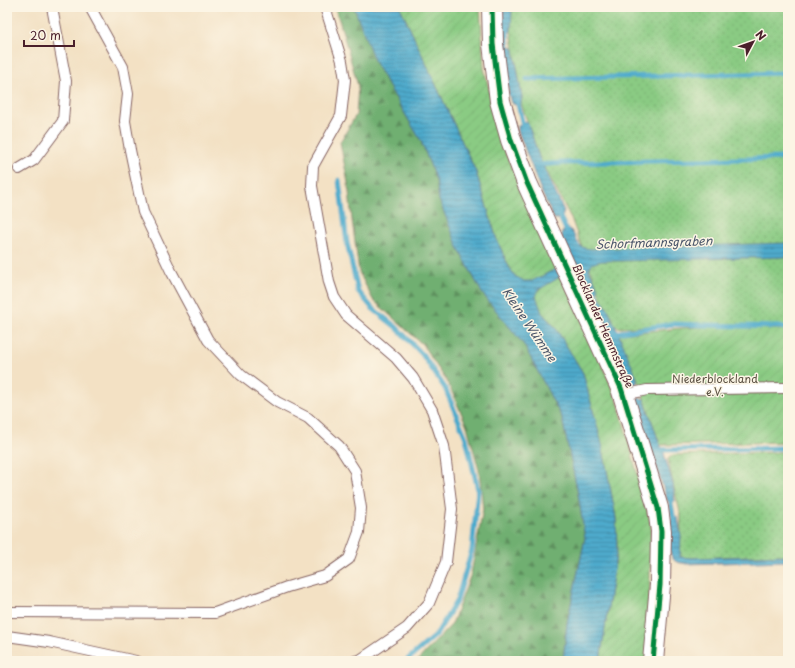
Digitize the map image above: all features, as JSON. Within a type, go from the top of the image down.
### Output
[{"type":"street","name":"Blocklander Hemmstraße","points":[[492,7],[493,44],[500,101],[511,140],[527,183],[618,381],[658,508],[661,531],[660,585],[653,661]]},
{"type":"lane","points":[[20,169],[34,160],[63,121],[66,81],[52,7]]},
{"type":"lane","points":[[7,612],[215,613],[287,587],[325,576],[349,559],[359,532],[361,508],[355,470],[339,446],[308,418],[277,402],[241,375],[208,340],[171,271],[143,212],[125,121],[128,94],[123,67],[90,7]]},
{"type":"lane","points":[[325,7],[342,61],[345,80],[341,116],[313,166],[312,186],[329,282],[334,297],[346,315],[396,358],[413,378],[432,410],[444,446],[452,509],[446,562],[429,603],[407,628],[360,660],[355,661]]},
{"type":"lane","points":[[623,395],[647,390],[784,388]]},
{"type":"lane","points":[[7,636],[50,642],[136,661]]},
{"type":"green space","points":[[335,7],[354,7],[375,63],[421,141],[436,180],[439,200],[458,247],[482,293],[524,345],[562,418],[578,494],[585,538],[567,623],[563,661],[417,661],[452,624],[471,574],[483,509],[479,470],[467,426],[448,383],[422,344],[373,300],[359,272],[348,183],[340,142],[356,115],[358,86]]},
{"type":"green space","points":[[400,7],[480,7],[484,68],[502,146],[585,324],[618,402],[651,525],[647,661],[600,661],[617,549],[616,518],[602,444],[583,373],[555,327],[525,294],[509,267],[497,240],[476,172]]},
{"type":"green space","points":[[512,7],[788,7],[788,326],[689,323],[621,328],[615,326],[609,311],[602,300],[571,218],[539,157],[521,104],[522,97],[511,31]]},
{"type":"green space","name":"Niederblockland e.V.","points":[[716,326],[788,330],[788,442],[660,445],[637,378],[619,337],[620,334]]},
{"type":"green space","points":[[788,452],[788,555],[692,558],[680,557],[681,516],[668,459],[673,455]]},
{"type":"water","name":"Kleine Wümme","points":[[354,7],[400,7],[476,172],[497,240],[509,267],[515,276],[524,281],[532,281],[556,269],[562,232],[568,228],[580,245],[591,249],[788,243],[788,257],[597,262],[589,269],[599,290],[591,294],[576,265],[560,277],[538,290],[536,296],[542,313],[555,327],[583,373],[602,444],[616,518],[617,549],[600,661],[563,661],[567,623],[585,538],[578,494],[562,418],[524,345],[482,293],[458,247],[439,200],[436,180],[421,141],[375,63]]},
{"type":"water","points":[[499,7],[512,7],[511,31],[507,33],[500,34]]},
{"type":"water","points":[[511,46],[514,50],[522,97],[521,104],[518,105],[511,103],[509,96],[503,48]]},
{"type":"water","points":[[526,121],[528,123],[539,157],[564,211],[560,218],[554,219],[541,191],[518,131],[518,126]]},
{"type":"water","points":[[600,299],[609,311],[637,378],[637,383],[635,385],[630,383],[599,310],[598,303]]},
{"type":"water","points":[[639,398],[644,399],[663,450],[673,484],[675,501],[669,503],[635,400]]},
{"type":"water","points":[[671,518],[678,518],[681,536],[680,557],[692,558],[788,555],[788,561],[686,564],[677,562],[671,555],[669,542]]},
{"type":"waterway","points":[[507,27],[508,53]]},
{"type":"waterway","points":[[527,79],[788,73]]},
{"type":"waterway","points":[[517,100],[524,130]]},
{"type":"waterway","points":[[537,165],[562,163],[788,158]]},
{"type":"waterway","points":[[339,180],[347,243],[358,291],[372,308],[396,327],[422,354],[445,388],[466,438],[478,490],[472,550],[457,600],[436,635],[406,661]]},
{"type":"waterway","points":[[558,213],[568,234]]},
{"type":"waterway","points":[[592,287],[602,307]]},
{"type":"waterway","points":[[615,333],[673,324],[788,328]]},
{"type":"waterway","points":[[658,450],[788,448]]},
{"type":"waterway","points":[[670,496],[674,522]]},
{"type":"cycle path","points":[[492,7],[493,44],[500,101],[511,140],[527,183],[621,388],[658,508],[661,531],[660,585],[653,661]]},
{"type":"water label","name":"Schorfmannsgraben","points":[[654,243]]}]
